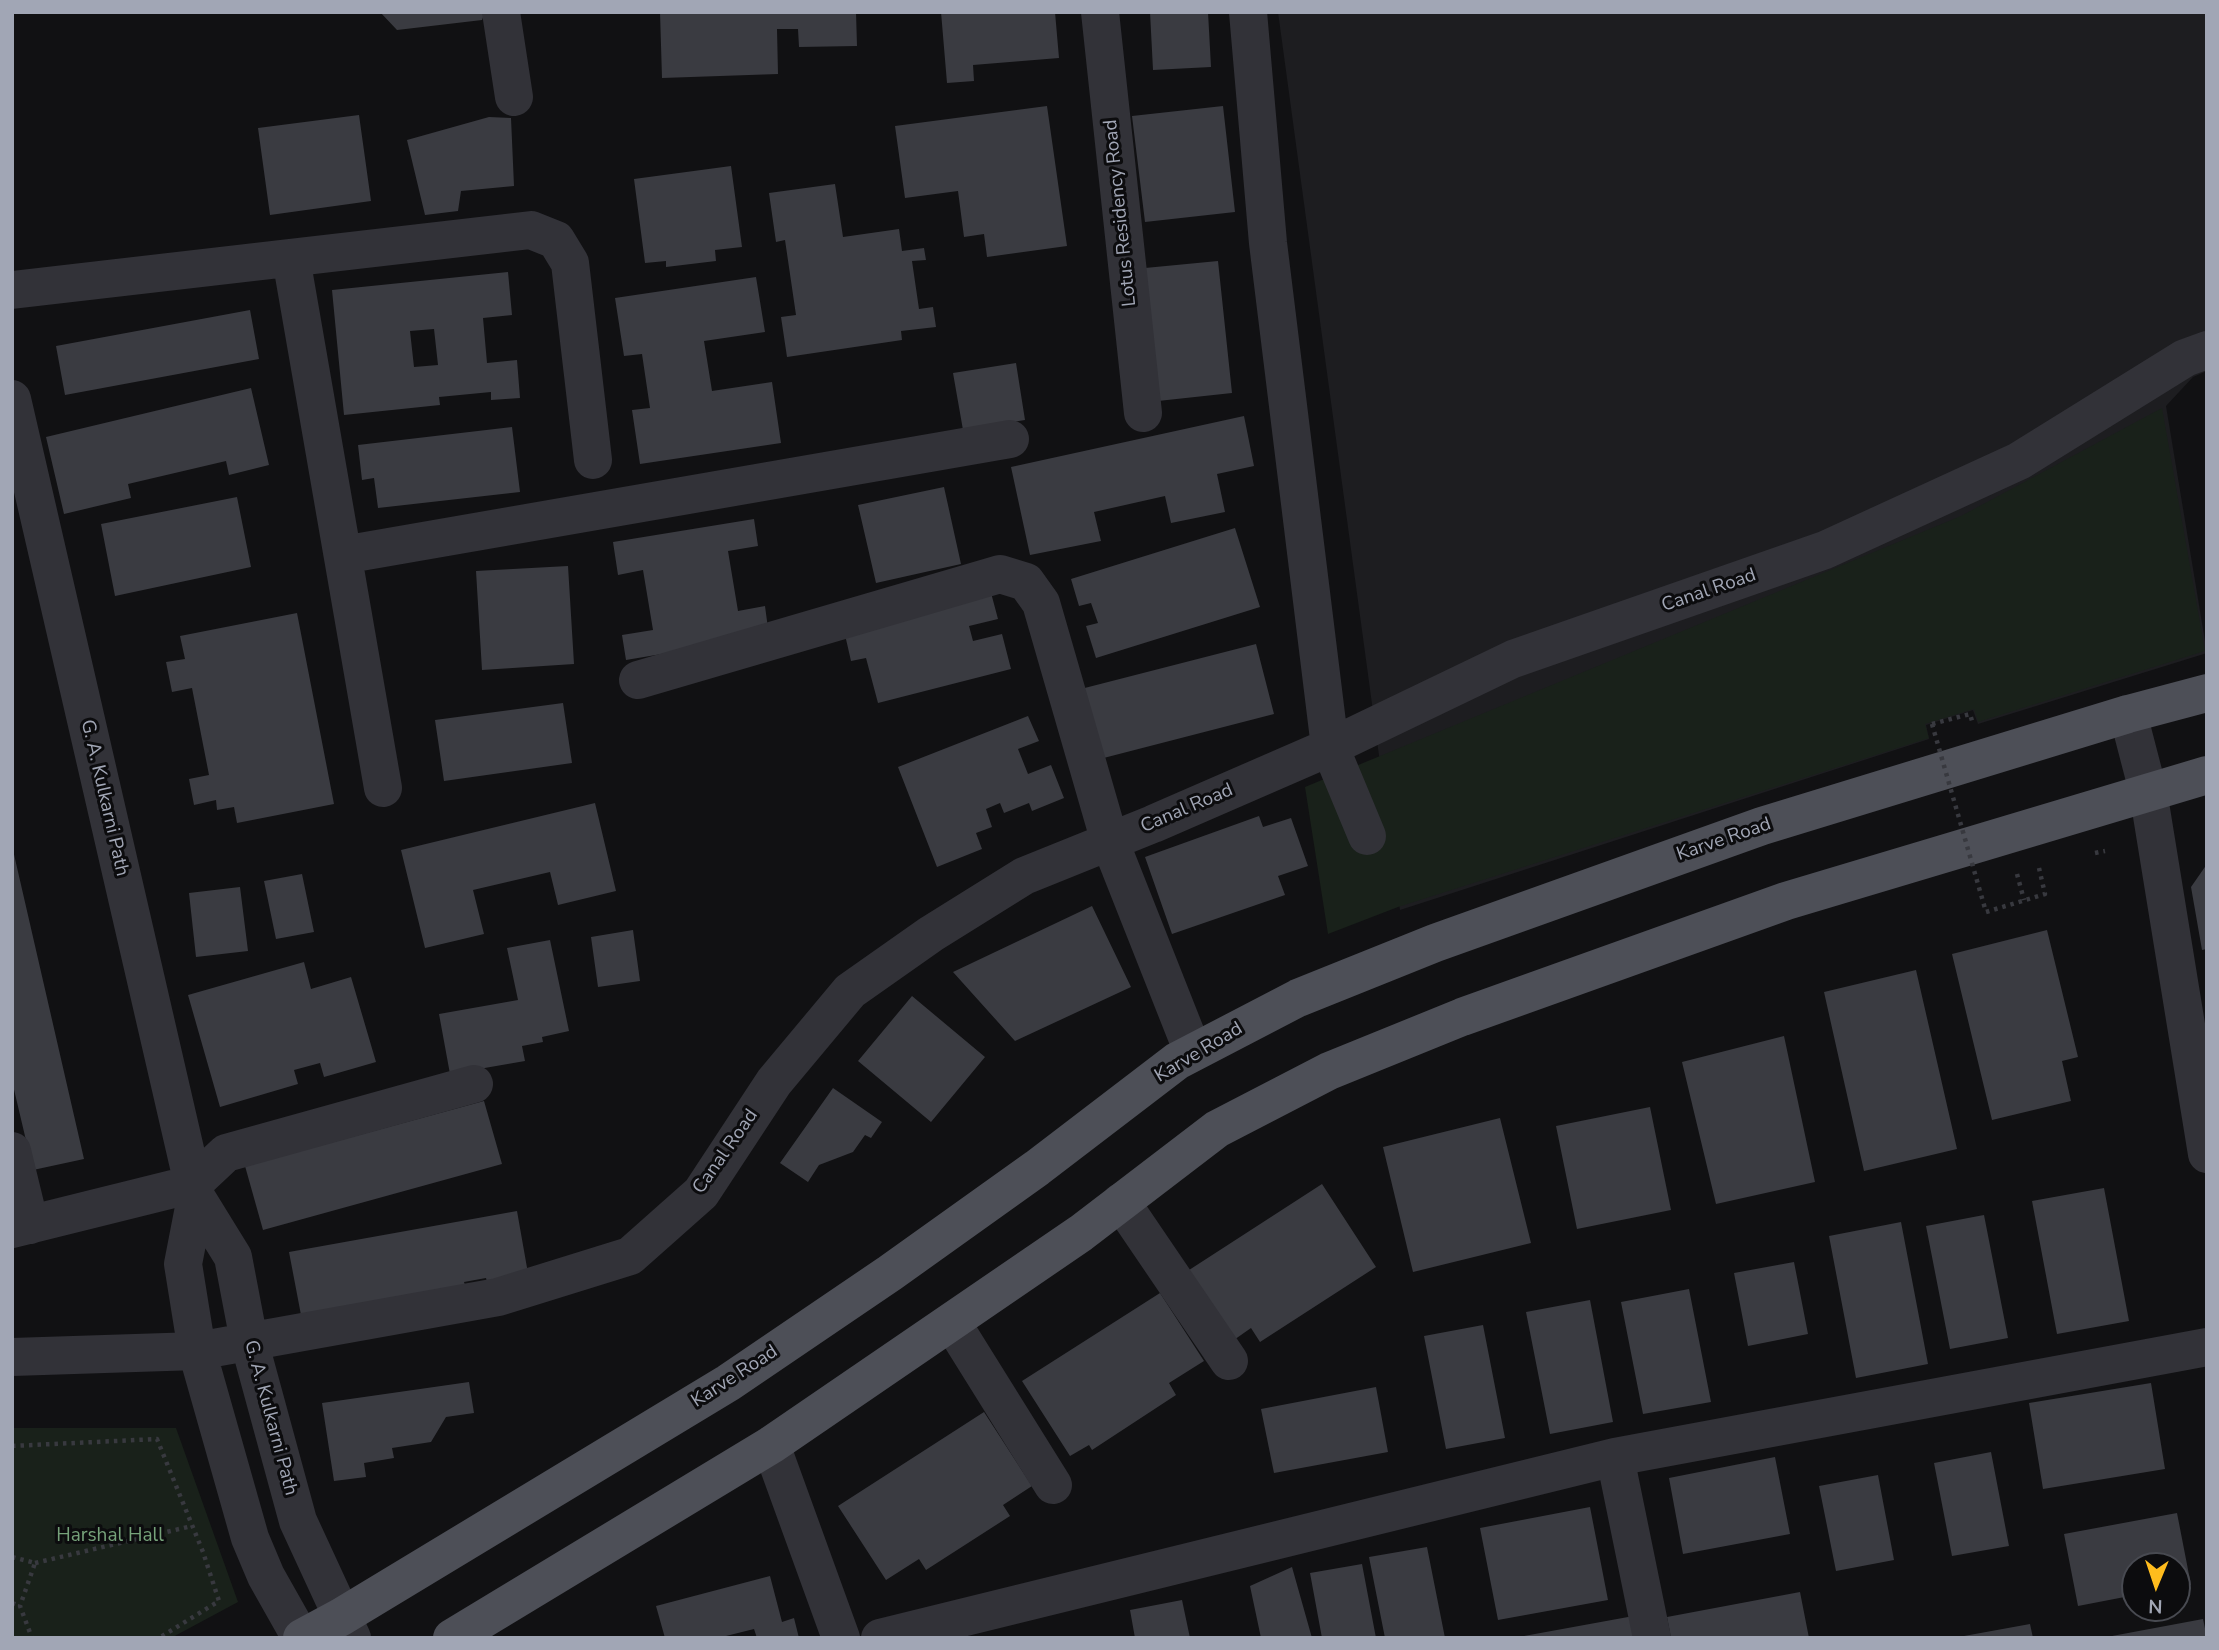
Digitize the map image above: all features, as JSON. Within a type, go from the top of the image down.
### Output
[{"type":"main road","name":"Karve Road","points":[[302,1638],[347,1627],[728,1383],[1037,1168],[1177,1061],[1298,998],[1448,938],[1762,826],[2128,714],[2207,693]]},
{"type":"main road","points":[[452,1638],[771,1445],[1081,1233],[1217,1129],[1329,1070],[1786,901],[2207,775]]},
{"type":"street","points":[[501,12],[514,97]]},
{"type":"street","name":"Lotus Residency Road","points":[[1100,12],[1143,413]]},
{"type":"street","points":[[1248,12],[1268,243],[1330,747],[1367,836]]},
{"type":"street","points":[[12,290],[531,230],[556,240],[570,263],[593,460]]},
{"type":"street","points":[[291,258],[383,788]]},
{"type":"street","name":"Canal Road","points":[[12,1357],[197,1351],[498,1297],[630,1256],[701,1193],[774,1082],[850,991],[930,934],[1024,876],[1330,747],[1513,659],[1825,550],[2019,461],[2185,358],[2207,350]]},
{"type":"street","name":"G. A. Kulkarni Path","points":[[12,399],[195,1191],[233,1257],[249,1341],[298,1521],[347,1627]]},
{"type":"street","points":[[343,555],[1010,439]]},
{"type":"street","points":[[638,680],[1000,574],[1026,582],[1041,603],[1110,842],[1193,1052]]},
{"type":"street","points":[[2128,714],[2148,791],[2207,1154]]},
{"type":"street","points":[[12,1151],[21,1227],[195,1191],[226,1153],[474,1084]]},
{"type":"street","name":"G. A. Kulkarni Path","points":[[195,1191],[183,1264],[197,1351],[250,1538],[266,1576],[302,1638]]},
{"type":"street","points":[[1121,1202],[1229,1362]]},
{"type":"street","points":[[952,1323],[1053,1485]]},
{"type":"street","points":[[880,1638],[1615,1457],[2207,1348]]},
{"type":"street","points":[[771,1445],[841,1638]]},
{"type":"street","points":[[1615,1457],[1653,1638]]},
{"type":"path","points":[[1969,713],[1932,724],[1986,912],[2045,894],[2038,869],[2048,866]]},
{"type":"path","points":[[2093,854],[2105,851]]},
{"type":"path","points":[[12,1446],[158,1439],[219,1601],[159,1638]]},
{"type":"path","points":[[12,1557],[35,1563],[192,1526]]},
{"type":"path","points":[[32,1638],[20,1606],[35,1563]]},
{"type":"path","points":[[12,1602],[20,1606]]},
{"type":"shaded area","points":[[1278,12],[2207,12],[2207,371],[2193,377],[2166,406],[2207,653],[1978,724],[1973,710],[1926,725],[1929,739],[1400,910]]},
{"type":"green space","points":[[2162,408],[2205,651],[1978,722],[1974,709],[1925,724],[1929,738],[1398,907],[1328,934],[1305,787],[1961,516]]},
{"type":"green space","name":"Harshal Hall","points":[[12,1428],[176,1428],[238,1602],[171,1638],[12,1638]]},
{"type":"building","points":[[380,12],[485,12],[482,20],[397,30]]},
{"type":"building","points":[[660,12],[856,12],[857,46],[799,47],[798,29],[777,29],[778,74],[662,78]]},
{"type":"building","points":[[941,12],[1055,12],[1059,58],[973,65],[974,81],[947,83]]},
{"type":"building","points":[[1150,12],[1208,12],[1211,67],[1153,70]]},
{"type":"building","points":[[1047,106],[1067,246],[987,257],[984,234],[964,237],[958,191],[905,198],[895,126]]},
{"type":"building","points":[[1223,106],[1235,212],[1145,222],[1132,116]]},
{"type":"building","points":[[359,115],[371,201],[270,215],[258,128]]},
{"type":"building","points":[[489,117],[511,118],[514,186],[461,191],[458,211],[425,215],[407,140]]},
{"type":"building","points":[[731,166],[742,247],[715,250],[716,261],[666,267],[666,261],[645,263],[634,179]]},
{"type":"building","points":[[835,184],[843,237],[899,229],[902,251],[924,248],[926,260],[912,261],[919,309],[933,307],[936,327],[901,331],[902,340],[787,357],[781,317],[796,315],[785,240],[776,242],[769,193]]},
{"type":"building","points":[[1218,261],[1232,393],[1158,401],[1145,268]]},
{"type":"building","points":[[508,272],[512,315],[483,318],[487,363],[517,360],[520,398],[491,400],[491,392],[439,397],[440,405],[344,415],[332,290]],"holes":[[[434,329],[438,365],[414,367],[410,331]]]},
{"type":"building","points":[[756,277],[765,332],[704,341],[712,391],[772,382],[781,443],[640,464],[632,410],[650,408],[642,354],[624,356],[615,298]]},
{"type":"building","points":[[250,310],[259,359],[65,395],[56,346]]},
{"type":"building","points":[[1016,363],[1025,420],[963,430],[953,373]]},
{"type":"building","points":[[251,388],[269,465],[229,475],[226,461],[128,484],[131,498],[64,514],[46,437]]},
{"type":"building","points":[[1244,416],[1254,466],[1217,474],[1225,512],[1171,523],[1165,496],[1094,512],[1101,541],[1030,555],[1011,467]]},
{"type":"building","points":[[512,427],[520,492],[378,508],[374,478],[362,480],[358,445]]},
{"type":"building","points":[[944,487],[961,564],[876,583],[858,505]]},
{"type":"building","points":[[237,497],[251,567],[115,596],[101,524]]},
{"type":"building","points":[[754,519],[758,546],[728,551],[738,611],[765,606],[769,636],[626,660],[622,635],[653,630],[643,570],[618,575],[613,542]]},
{"type":"building","points":[[1235,528],[1260,607],[1096,658],[1086,626],[1098,623],[1091,603],[1079,606],[1071,579]]},
{"type":"building","points":[[568,566],[574,664],[482,670],[476,571]]},
{"type":"building","points":[[990,589],[998,619],[969,626],[973,641],[1002,634],[1011,669],[878,703],[866,658],[851,661],[843,626]]},
{"type":"building","points":[[297,613],[334,804],[237,823],[234,807],[217,810],[216,800],[194,805],[189,779],[209,775],[192,688],[172,692],[166,662],[185,659],[180,636]]},
{"type":"building","points":[[1256,644],[1274,714],[1092,761],[1073,691]]},
{"type":"building","points":[[563,703],[572,763],[444,781],[435,720]]},
{"type":"building","points":[[1028,716],[1039,741],[1018,749],[1028,774],[1051,765],[1064,798],[1032,811],[1029,803],[1004,813],[1000,803],[986,809],[992,827],[976,833],[982,849],[937,867],[898,767]]},
{"type":"building","points":[[595,803],[616,891],[558,905],[550,872],[473,890],[484,934],[425,948],[401,850]]},
{"type":"building","points":[[1259,816],[1263,827],[1291,818],[1308,866],[1278,876],[1285,895],[1172,934],[1145,857]]},
{"type":"building","points":[[13,850],[84,1159],[33,1170],[12,1081]]},
{"type":"building","points":[[2207,864],[2207,949],[2202,950],[2191,887]]},
{"type":"building","points":[[302,874],[314,932],[276,939],[264,881]]},
{"type":"building","points":[[240,887],[248,951],[196,957],[189,893]]},
{"type":"building","points":[[1092,906],[1131,987],[1015,1041],[953,972]]},
{"type":"building","points":[[633,930],[640,981],[598,987],[591,937]]},
{"type":"building","points":[[2047,930],[2078,1057],[2062,1061],[2071,1101],[1992,1120],[1952,954]]},
{"type":"building","points":[[550,940],[569,1031],[542,1037],[543,1042],[522,1046],[525,1061],[450,1074],[439,1014],[518,1000],[507,948]]},
{"type":"building","points":[[304,962],[311,989],[351,977],[376,1062],[324,1077],[320,1063],[294,1070],[298,1084],[220,1107],[188,995]]},
{"type":"building","points":[[1916,970],[1957,1149],[1864,1171],[1824,992]]},
{"type":"building","points":[[912,996],[985,1057],[931,1122],[858,1061]]},
{"type":"building","points":[[1784,1036],[1815,1182],[1716,1204],[1682,1062]]},
{"type":"building","points":[[833,1088],[882,1122],[871,1138],[865,1135],[853,1152],[819,1165],[808,1182],[780,1163]]},
{"type":"building","points":[[484,1101],[502,1164],[263,1230],[245,1166]]},
{"type":"building","points":[[1650,1107],[1671,1210],[1577,1229],[1556,1126]]},
{"type":"building","points":[[1500,1118],[1531,1243],[1413,1272],[1383,1147]]},
{"type":"building","points":[[1322,1184],[1376,1267],[1260,1342],[1251,1328],[1231,1342],[1186,1272]]},
{"type":"building","points":[[2104,1188],[2129,1321],[2057,1334],[2032,1201]]},
{"type":"building","points":[[517,1211],[529,1279],[488,1286],[486,1278],[464,1282],[465,1285],[301,1315],[289,1252]]},
{"type":"building","points":[[1984,1215],[2008,1338],[1950,1349],[1926,1226]]},
{"type":"building","points":[[1901,1222],[1928,1364],[1856,1378],[1829,1236]]},
{"type":"building","points":[[1794,1262],[1808,1334],[1748,1346],[1734,1273]]},
{"type":"building","points":[[1689,1289],[1711,1402],[1643,1414],[1621,1302]]},
{"type":"building","points":[[1160,1293],[1204,1361],[1169,1383],[1176,1395],[1092,1450],[1089,1445],[1070,1456],[1022,1381]]},
{"type":"building","points":[[1590,1300],[1613,1422],[1550,1434],[1526,1312]]},
{"type":"building","points":[[1483,1325],[1505,1438],[1446,1449],[1424,1336]]},
{"type":"building","points":[[469,1382],[474,1413],[446,1417],[431,1442],[392,1448],[394,1458],[364,1463],[366,1477],[334,1481],[322,1403]]},
{"type":"building","points":[[2151,1383],[2165,1469],[2043,1489],[2029,1403]]},
{"type":"building","points":[[1376,1387],[1388,1452],[1274,1473],[1261,1409]]},
{"type":"building","points":[[984,1412],[1032,1486],[1003,1505],[1010,1516],[926,1570],[919,1559],[886,1580],[838,1506]]},
{"type":"building","points":[[1991,1452],[2009,1546],[1952,1556],[1934,1463]]},
{"type":"building","points":[[1775,1457],[1790,1534],[1683,1554],[1669,1478]]},
{"type":"building","points":[[1878,1475],[1894,1560],[1836,1571],[1819,1486]]},
{"type":"building","points":[[1590,1507],[1608,1600],[1498,1620],[1480,1528]]},
{"type":"building","points":[[2177,1513],[2185,1552],[2121,1552],[2121,1598],[2078,1606],[2064,1534]]},
{"type":"building","points":[[1427,1547],[1445,1638],[1385,1638],[1369,1557]]},
{"type":"building","points":[[1362,1564],[1376,1638],[1322,1638],[1310,1573]]},
{"type":"building","points":[[1292,1567],[1312,1638],[1261,1638],[1250,1586]]},
{"type":"building","points":[[770,1576],[782,1622],[794,1618],[799,1638],[757,1638],[754,1629],[726,1636],[727,1638],[665,1638],[656,1606]]},
{"type":"building","points":[[1800,1592],[1809,1638],[1671,1638],[1667,1617]]},
{"type":"building","points":[[1182,1600],[1190,1638],[1135,1638],[1130,1610]]},
{"type":"building","points":[[1639,1615],[1643,1638],[1524,1638],[1524,1636]]},
{"type":"building","points":[[2203,1619],[2207,1638],[2112,1638],[2112,1636]]},
{"type":"building","points":[[2030,1624],[2033,1638],[1964,1638],[1964,1636]]}]
